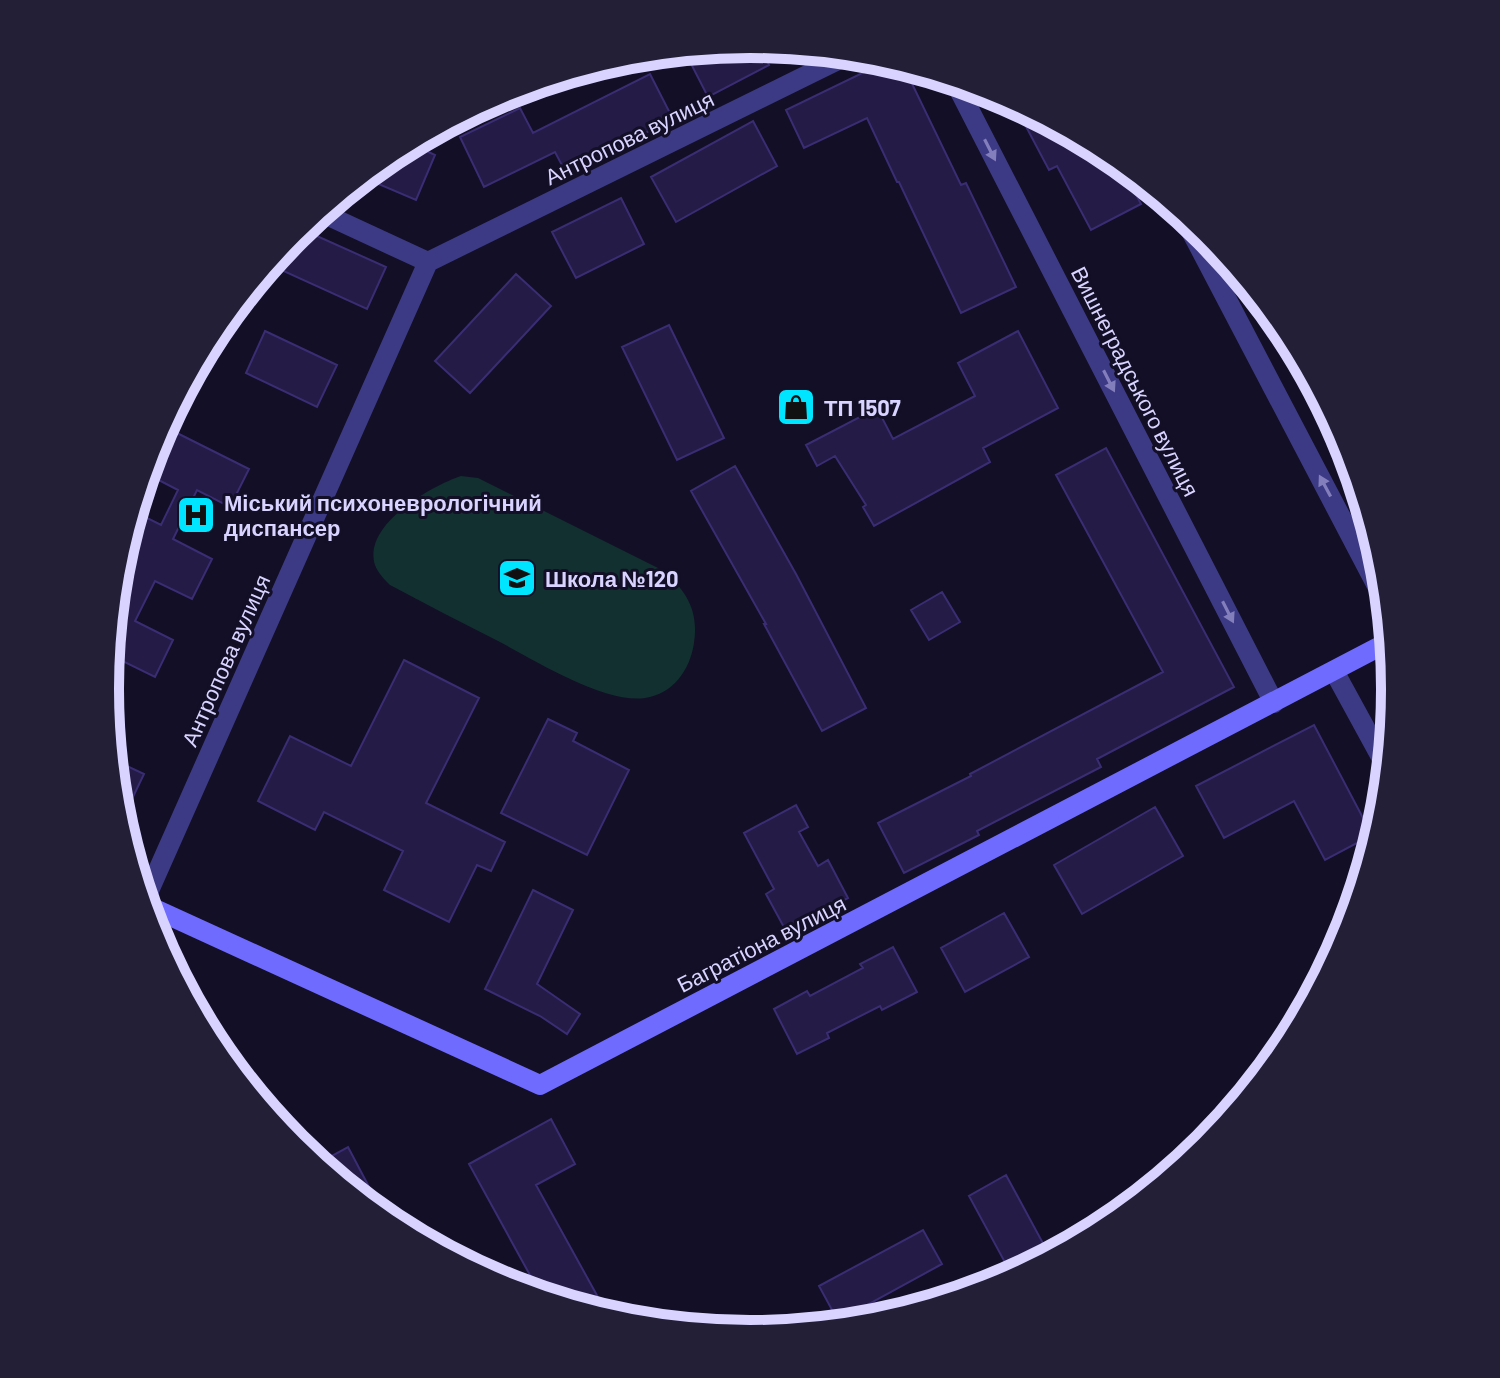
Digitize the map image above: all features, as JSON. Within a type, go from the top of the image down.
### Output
[{"type":"street","name":"Антропова вулиця","points":[[151,888],[428,262],[832,63]]},
{"type":"street","name":"Вишнеградського вулиця","points":[[961,94],[1274,703]]},
{"type":"street","points":[[332,217],[428,262]]},
{"type":"street","points":[[1199,246],[1370,573]]},
{"type":"street","name":"Багратіона вулиця","points":[[159,910],[540,1085],[1380,646]]},
{"type":"street","points":[[1334,671],[1378,751]]},
{"type":"green space","points":[[461,476],[478,478],[662,570],[689,602],[695,631],[689,662],[672,686],[645,698],[629,698],[590,688],[390,585],[375,565],[374,550],[379,536],[402,509],[417,498]]},
{"type":"building","points":[[766,58],[769,65],[708,97],[690,61]]},
{"type":"building","points":[[870,69],[910,79],[961,185],[966,183],[1016,287],[961,313],[867,118],[804,148],[786,110]]},
{"type":"building","points":[[650,74],[673,119],[566,173],[555,152],[484,187],[460,137],[520,108],[533,133]]},
{"type":"building","points":[[1023,120],[1101,164],[1132,186],[1141,204],[1091,230],[1057,166],[1049,170]]},
{"type":"building","points":[[753,121],[777,166],[676,222],[651,177]]},
{"type":"building","points":[[424,150],[435,155],[416,200],[374,182]]},
{"type":"building","points":[[621,198],[644,244],[576,278],[552,232]]},
{"type":"building","points":[[313,234],[386,267],[367,309],[280,269]]},
{"type":"building","points":[[516,274],[551,306],[470,393],[435,361]]},
{"type":"building","points":[[669,325],[724,438],[677,460],[622,347]]},
{"type":"building","points":[[265,331],[337,365],[317,407],[246,373]]},
{"type":"building","points":[[1018,331],[1058,408],[983,448],[990,462],[874,526],[863,507],[866,505],[835,456],[817,466],[806,445],[877,408],[893,439],[975,396],[958,363]]},
{"type":"building","points":[[174,432],[249,469],[230,507],[197,490],[173,539],[212,559],[192,599],[155,581],[135,621],[173,640],[155,677],[120,660],[124,607],[144,516],[161,525],[178,490],[155,478]]},
{"type":"building","points":[[1106,448],[1234,687],[1097,759],[1101,767],[904,873],[878,823],[1163,672],[1056,475]]},
{"type":"building","points":[[735,466],[866,708],[822,731],[691,491]]},
{"type":"building","points":[[942,592],[960,622],[929,640],[911,610]]},
{"type":"building","points":[[404,660],[479,698],[426,803],[505,842],[491,871],[477,865],[449,922],[384,890],[403,851],[324,812],[315,830],[258,801],[290,736],[351,766]]},
{"type":"building","points":[[548,719],[577,733],[573,741],[629,770],[587,855],[501,813]]},
{"type":"building","points":[[1314,725],[1366,824],[1362,840],[1325,860],[1294,801],[1224,838],[1196,786]]},
{"type":"building","points":[[123,764],[144,774],[130,804]]},
{"type":"building","points":[[796,805],[808,827],[799,832],[818,866],[828,860],[848,898],[786,931],[766,894],[774,889],[744,833]]},
{"type":"building","points":[[1155,807],[1183,856],[1082,914],[1054,865]]},
{"type":"building","points":[[533,890],[573,910],[537,984],[580,1014],[567,1034],[540,1016],[485,989]]},
{"type":"building","points":[[1004,913],[1029,957],[965,992],[941,948]]},
{"type":"building","points":[[893,947],[917,992],[882,1010],[880,1006],[827,1033],[829,1038],[797,1054],[774,1009],[807,991],[810,996],[863,968],[860,964]]},
{"type":"building","points":[[551,1119],[575,1164],[536,1185],[600,1301],[534,1282],[469,1164]]},
{"type":"building","points":[[348,1147],[374,1195],[366,1190],[328,1158]]},
{"type":"building","points":[[1006,1175],[1045,1246],[1006,1265],[969,1196]]},
{"type":"building","points":[[923,1230],[942,1264],[857,1311],[835,1315],[819,1286]]},
{"type":"place","name":"ТП 1507","points":[[796,407]]},
{"type":"place","name":"Міський психоневрологічний диспансер","points":[[196,515]]},
{"type":"place","name":"Школа №120","points":[[517,578]]}]
